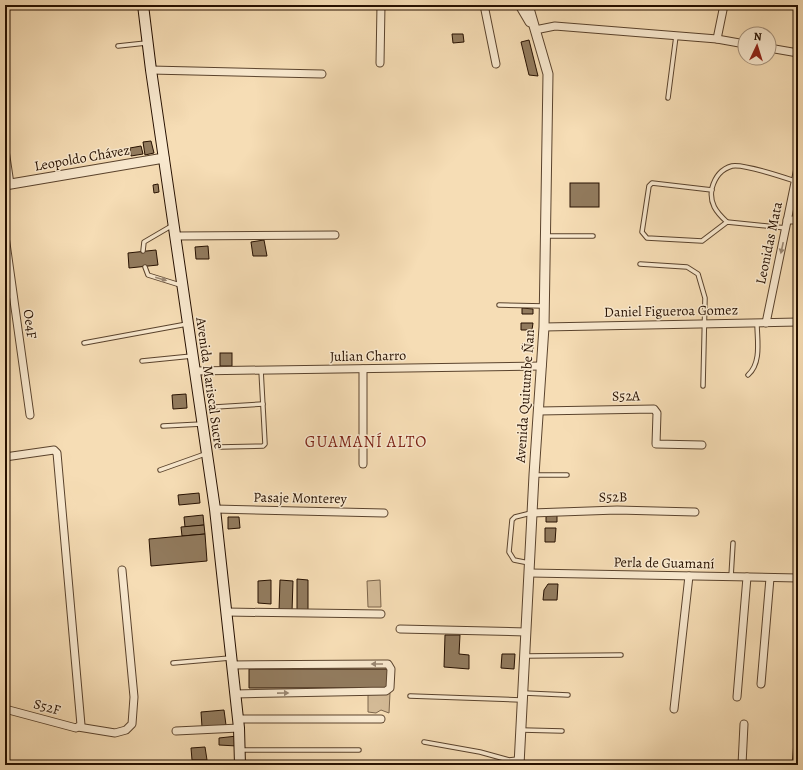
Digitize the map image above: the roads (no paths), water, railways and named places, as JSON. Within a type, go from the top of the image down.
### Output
[{"type":"main road","name":"Avenida Mariscal Sucre","points":[[143,5],[147,43],[215,509],[232,661],[238,723],[240,765]]},
{"type":"street","points":[[380,63],[381,5]]},
{"type":"street","points":[[484,5],[496,64]]},
{"type":"street","name":"Avenida Quitumbe Ñan","points":[[520,5],[535,30]]},
{"type":"street","name":"Avenida Quitumbe Ñan","points":[[519,762],[534,474],[545,306],[548,74],[528,5]]},
{"type":"street","points":[[717,39],[724,5]]},
{"type":"street","points":[[535,30],[555,26],[676,35],[737,43]]},
{"type":"street","points":[[777,49],[798,53]]},
{"type":"street","points":[[151,70],[322,74]]},
{"type":"street","points":[[5,150],[7,185]]},
{"type":"street","name":"Leopoldo Chávez","points":[[7,185],[164,158]]},
{"type":"street","name":"Leonidas Mata","points":[[766,322],[798,168]]},
{"type":"street","points":[[788,220],[798,220]]},
{"type":"street","points":[[175,236],[335,235]]},
{"type":"street","name":"Oe4F","points":[[5,236],[30,415]]},
{"type":"street","name":"Daniel Figueroa Gomez","points":[[544,327],[798,322]]},
{"type":"street","name":"Julian Charro","points":[[195,371],[542,366]]},
{"type":"street","points":[[363,369],[363,464]]},
{"type":"street","name":"S52A","points":[[539,411],[654,409],[657,413],[656,444],[702,445]]},
{"type":"street","points":[[5,456],[54,450],[57,453],[80,726]]},
{"type":"street","name":"Pasaje Monterey","points":[[215,509],[384,513]]},
{"type":"street","name":"S52B","points":[[532,513],[616,510],[695,512]]},
{"type":"street","name":"S52F","points":[[5,709],[76,728],[80,726],[115,733],[126,730],[132,724],[134,697],[122,570]]},
{"type":"street","name":"Perla de Guamaní","points":[[530,573],[798,578]]},
{"type":"street","points":[[674,709],[689,576]]},
{"type":"street","points":[[736,697],[747,577]]},
{"type":"street","points":[[761,684],[770,578]]},
{"type":"street","points":[[226,612],[381,614]]},
{"type":"street","points":[[400,629],[526,632]]},
{"type":"street","points":[[232,661],[388,664],[391,669],[390,688],[386,691],[235,694]]},
{"type":"street","points":[[176,731],[238,723],[381,719]]},
{"type":"street","points":[[742,765],[744,724]]},
{"type":"street","points":[[796,765],[798,742]]},
{"type":"lane","points":[[668,98],[676,35]]},
{"type":"lane","points":[[118,46],[147,43]]},
{"type":"lane","points":[[786,228],[727,222],[715,210],[710,196],[715,179],[719,174],[733,166],[756,170],[796,181]]},
{"type":"lane","points":[[712,190],[652,183],[649,186],[642,232],[647,238],[702,241],[727,222]]},
{"type":"lane","points":[[143,251],[144,242],[174,224]]},
{"type":"lane","points":[[546,236],[593,236]]},
{"type":"lane","points":[[640,264],[687,267],[698,274],[705,298],[703,386]]},
{"type":"lane","points":[[145,267],[146,272],[150,276],[183,285]]},
{"type":"lane","points":[[499,305],[545,306]]},
{"type":"lane","points":[[748,375],[753,371],[757,355],[757,323]]},
{"type":"lane","points":[[84,343],[188,324]]},
{"type":"lane","points":[[142,361],[193,356]]},
{"type":"lane","points":[[220,447],[263,446],[265,444],[262,370]]},
{"type":"lane","points":[[215,407],[263,404]]},
{"type":"lane","points":[[163,426],[203,424]]},
{"type":"lane","points":[[160,470],[206,454]]},
{"type":"lane","points":[[534,474],[567,475]]},
{"type":"lane","points":[[530,563],[514,560],[509,552],[512,520],[515,517],[532,513]]},
{"type":"lane","points":[[731,577],[733,543]]},
{"type":"lane","points":[[524,656],[620,655]]},
{"type":"lane","points":[[173,663],[232,661]]},
{"type":"lane","points":[[410,696],[568,696]]},
{"type":"lane","points":[[521,730],[562,731]]},
{"type":"lane","points":[[424,742],[480,752],[519,762]]},
{"type":"lane","points":[[240,750],[359,750]]},
{"type":"district","name":"GUAMANÍ ALTO","points":[[366,442]]}]
